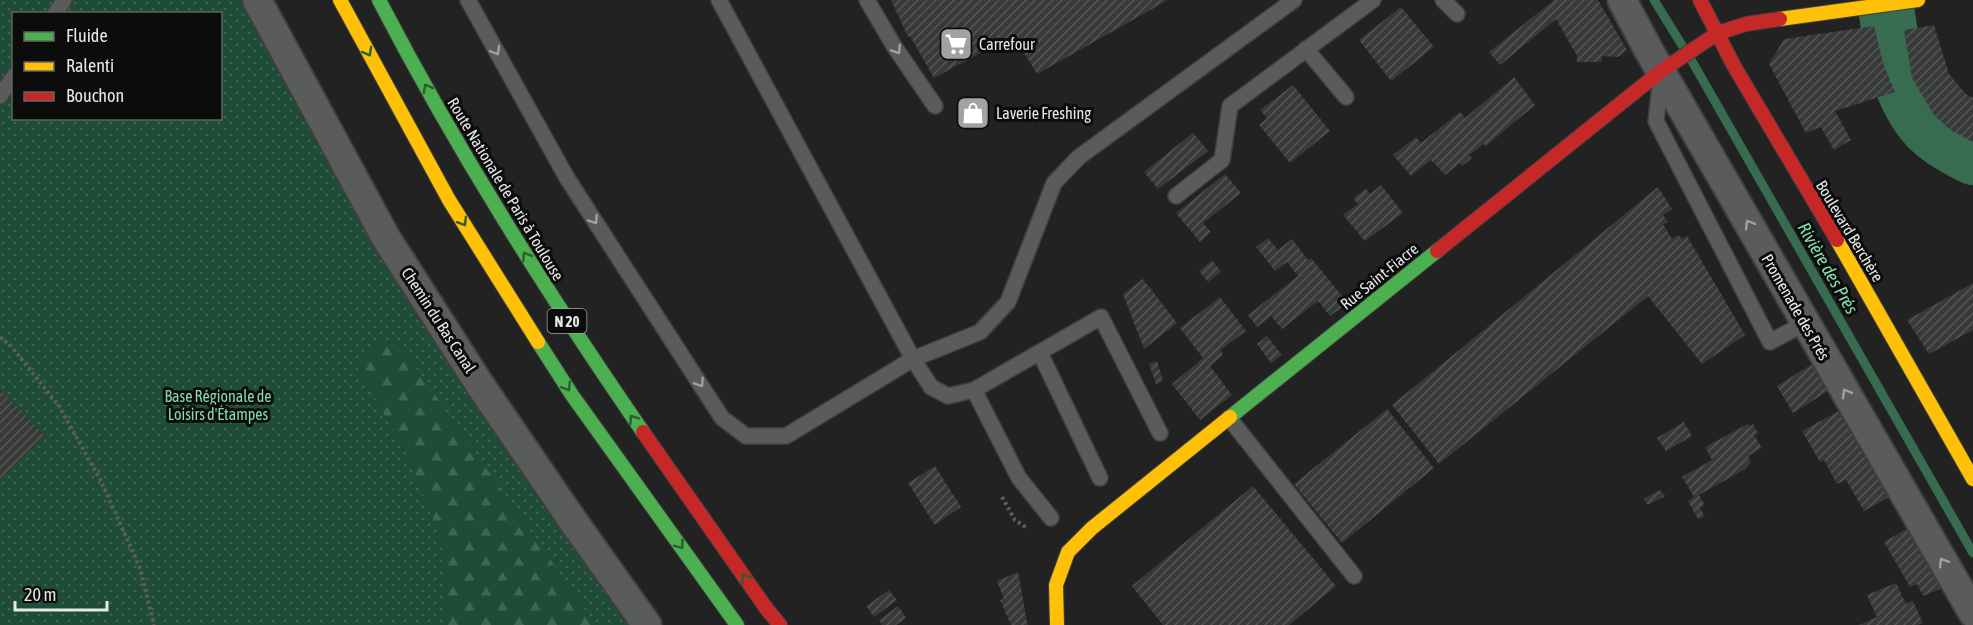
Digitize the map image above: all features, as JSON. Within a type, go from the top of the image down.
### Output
[{"type":"main road","name":"N 20","points":[[340,0],[449,200],[572,395],[737,625]]},
{"type":"main road","name":"Route Nationale de Paris à Toulouse","points":[[379,0],[466,161],[593,362],[780,625]]},
{"type":"main road","name":"Boulevard Berchère","points":[[1700,0],[1734,66],[1869,295],[1973,479]]},
{"type":"main road","name":"Rue Saint-Fiacre","points":[[1057,625],[1056,585],[1068,552],[1092,528],[1661,71],[1718,33],[1746,24],[1917,0]]},
{"type":"street","name":"Chemin du Bas Canal","points":[[257,0],[386,238],[480,385],[647,625]]},
{"type":"street","name":"Promenade des Prés","points":[[1622,0],[1973,613]]},
{"type":"lane","points":[[468,0],[567,178],[723,418],[746,436],[786,436],[913,359],[980,332],[1008,302],[1054,183],[1080,157],[1294,0]]},
{"type":"lane","points":[[719,0],[913,359],[931,387],[948,396],[974,390],[1101,317],[1160,433]]},
{"type":"lane","points":[[867,0],[894,46],[935,106]]},
{"type":"lane","points":[[1176,196],[1222,160],[1230,106],[1373,0]]},
{"type":"lane","points":[[1443,0],[1456,14]]},
{"type":"lane","points":[[1306,49],[1346,97]]},
{"type":"lane","points":[[1661,71],[1656,121],[1770,342],[1805,323]]},
{"type":"lane","points":[[0,96],[12,79]]},
{"type":"lane","points":[[1040,353],[1100,478]]},
{"type":"lane","points":[[974,390],[1019,477],[1051,518]]},
{"type":"lane","points":[[1229,418],[1354,576]]},
{"type":"path","points":[[0,337],[11,346],[59,405],[101,481],[140,568],[154,625]]},
{"type":"green space","name":"Base Régionale de Loisirs d'Étampes","points":[[0,0],[242,0],[323,155],[373,244],[631,625],[0,625]]},
{"type":"green space","points":[[388,340],[412,362],[596,625],[444,625],[441,539],[407,455],[357,367],[365,348]]},
{"type":"building","name":"Carrefour","points":[[891,0],[1168,0],[1037,74],[1013,35],[934,78],[910,36],[908,37]]},
{"type":"building","points":[[1554,0],[1598,0],[1627,50],[1618,57],[1602,56],[1602,62],[1577,62],[1577,56],[1556,19],[1500,65],[1489,52]]},
{"type":"building","points":[[1401,7],[1434,47],[1391,81],[1359,40]]},
{"type":"building","points":[[1934,25],[1949,74],[1966,94],[1973,98],[1973,142],[1950,130],[1934,115],[1912,78],[1904,30]]},
{"type":"building","points":[[1874,26],[1884,66],[1895,92],[1835,111],[1851,140],[1834,150],[1821,127],[1806,133],[1769,64],[1784,39]]},
{"type":"building","points":[[1514,77],[1535,105],[1486,146],[1484,144],[1469,155],[1472,158],[1462,166],[1460,163],[1445,175],[1431,160],[1411,176],[1393,155],[1416,137],[1421,143],[1460,112],[1465,118]]},
{"type":"building","points":[[1293,85],[1330,131],[1290,163],[1259,125],[1267,118],[1260,110]]},
{"type":"building","points":[[1193,133],[1208,151],[1158,189],[1144,172]]},
{"type":"building","points":[[1225,174],[1241,193],[1203,223],[1211,232],[1200,242],[1176,213]]},
{"type":"building","points":[[1381,185],[1403,213],[1365,241],[1343,215],[1358,204],[1353,198],[1366,189],[1370,194]]},
{"type":"building","points":[[1658,187],[1672,209],[1663,215],[1668,222],[1663,224],[1672,239],[1678,235],[1682,239],[1687,236],[1745,335],[1702,364],[1648,296],[1439,464],[1392,405]]},
{"type":"building","points":[[1268,238],[1278,250],[1292,239],[1348,303],[1330,316],[1318,301],[1282,329],[1271,316],[1257,327],[1248,315],[1298,276],[1287,262],[1275,271],[1256,247]]},
{"type":"building","points":[[1212,260],[1221,272],[1208,282],[1199,271]]},
{"type":"building","points":[[1143,279],[1177,323],[1144,349],[1123,294]]},
{"type":"building","points":[[1973,283],[1973,330],[1929,354],[1907,320]]},
{"type":"building","points":[[1220,297],[1246,331],[1220,350],[1223,355],[1210,366],[1232,395],[1200,420],[1172,384],[1203,358],[1180,328]]},
{"type":"building","points":[[1267,336],[1282,355],[1271,363],[1257,344]]},
{"type":"building","points":[[1157,361],[1163,381],[1156,384],[1149,364]]},
{"type":"building","points":[[1812,364],[1828,391],[1793,413],[1777,386]]},
{"type":"building","points":[[0,389],[45,436],[0,479]]},
{"type":"building","points":[[1387,409],[1434,468],[1342,543],[1294,484]]},
{"type":"building","points":[[1839,411],[1889,497],[1864,511],[1846,480],[1837,484],[1824,460],[1820,462],[1802,431]]},
{"type":"building","points":[[1684,422],[1692,436],[1666,451],[1657,438]]},
{"type":"building","points":[[1748,424],[1750,426],[1753,424],[1758,433],[1754,435],[1762,448],[1748,456],[1751,462],[1745,469],[1699,495],[1705,505],[1700,508],[1705,517],[1698,519],[1688,501],[1694,497],[1682,477],[1712,460],[1705,447]]},
{"type":"building","points":[[935,466],[961,507],[935,525],[908,483]]},
{"type":"building","points":[[1253,486],[1336,586],[1289,625],[1163,625],[1132,586]]},
{"type":"building","points":[[1660,490],[1665,496],[1648,505],[1643,499]]},
{"type":"building","points":[[1908,528],[1943,588],[1923,596],[1917,584],[1910,587],[1884,542]]},
{"type":"building","points":[[1018,572],[1028,625],[1011,625],[1000,600],[1004,599],[997,581]]},
{"type":"building","points":[[1896,583],[1906,604],[1913,601],[1923,623],[1918,625],[1859,625],[1877,617],[1867,595]]},
{"type":"building","points":[[889,590],[897,600],[874,617],[866,606]]},
{"type":"building","points":[[898,606],[906,618],[896,625],[882,625],[879,620]]},
{"type":"waterway","name":"Rivière des Prés","points":[[1654,0],[1693,63],[1973,553]]},
{"type":"waterway","points":[[1885,0],[1896,64],[1915,110],[1934,133],[1973,157]]},
{"type":"traffic: fast","points":[[379,0],[440,112],[504,220],[643,432]]},
{"type":"traffic: fast","points":[[1230,417],[1437,251]]},
{"type":"traffic: fast","points":[[538,342],[572,395],[737,625]]},
{"type":"traffic: slow","points":[[340,0],[449,200],[538,342]]},
{"type":"traffic: slow","points":[[1780,19],[1918,0]]},
{"type":"traffic: slow","points":[[1837,240],[1973,479]]},
{"type":"traffic: slow","points":[[1057,625],[1056,585],[1068,552],[1092,528],[1230,417]]},
{"type":"traffic: jam","points":[[1700,0],[1734,66],[1837,240]]},
{"type":"traffic: jam","points":[[1437,251],[1661,71],[1718,33],[1746,24],[1780,19]]},
{"type":"traffic: jam","points":[[643,432],[780,625]]},
{"type":"place","name":"Carrefour","points":[[956,44]]},
{"type":"place","name":"Laverie Freshing","points":[[973,113]]}]
